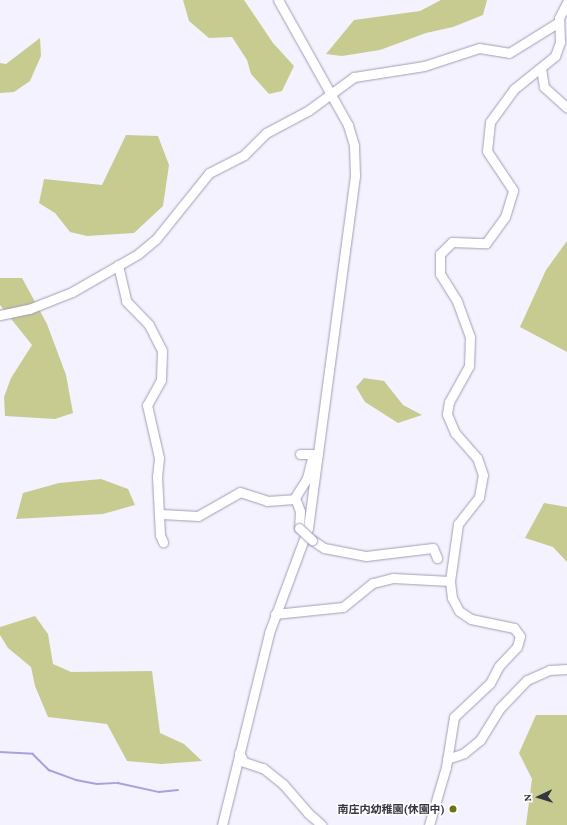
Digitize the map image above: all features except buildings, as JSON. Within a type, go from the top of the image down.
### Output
[{"type":"street","points":[[222,825],[275,614],[305,538],[356,169],[351,134],[278,0]]},
{"type":"street","points":[[430,825],[447,759],[455,714],[490,683],[499,666],[517,647],[520,636],[514,628],[471,619],[459,610],[452,598],[450,581],[458,524],[479,497],[483,475],[477,458],[456,433],[446,414],[449,402],[469,366],[470,337],[457,301],[440,274],[440,254],[452,242],[486,243],[505,217],[512,188],[489,155],[487,137],[490,122],[502,103],[558,51],[559,22],[567,2]]},
{"type":"street","points":[[0,315],[56,299],[118,265],[152,243],[209,173],[244,155],[266,133],[301,115],[330,93],[360,75],[424,66],[479,48],[509,53],[559,22]]},
{"type":"street","points":[[540,68],[544,87],[567,108]]},
{"type":"street","points":[[118,265],[126,301],[149,325],[162,351],[161,380],[147,405],[159,458],[156,476],[161,514],[160,535],[163,542]]},
{"type":"street","points":[[300,454],[316,454]]},
{"type":"street","points":[[161,514],[198,516],[240,492],[270,502],[295,498],[307,478],[316,454]]},
{"type":"street","points":[[295,498],[300,511],[299,528],[312,540],[324,548],[366,556],[433,548],[437,558]]},
{"type":"street","points":[[275,614],[343,607],[352,603],[367,587],[386,579],[433,578],[450,581]]},
{"type":"street","points":[[447,759],[464,754],[480,740],[499,709],[527,680],[549,670],[567,669]]},
{"type":"street","points":[[239,753],[244,762],[263,768],[283,784],[308,813],[322,825]]},
{"type":"green space","points":[[183,0],[244,0],[273,43],[294,66],[282,91],[269,94],[251,74],[247,60],[232,37],[209,38],[189,21]]},
{"type":"green space","points":[[441,0],[487,0],[483,15],[453,27],[426,33],[380,50],[342,56],[326,54],[354,20],[420,11]]},
{"type":"green space","points":[[40,38],[41,56],[30,81],[14,92],[0,93],[0,63],[6,64]]},
{"type":"green space","points":[[126,135],[158,136],[169,165],[163,206],[134,233],[87,236],[70,232],[55,213],[39,203],[44,179],[102,185]]},
{"type":"green space","points":[[567,241],[567,352],[520,327],[546,270]]},
{"type":"green space","points":[[0,278],[22,278],[47,324],[66,375],[73,413],[55,419],[5,416],[4,397],[11,378],[32,345],[0,305]]},
{"type":"green space","points":[[364,378],[384,381],[403,405],[422,415],[398,423],[365,402],[356,387]]},
{"type":"green space","points":[[101,479],[128,489],[135,505],[103,514],[16,519],[23,493],[59,483]]},
{"type":"green space","points":[[544,503],[567,507],[567,562],[553,547],[525,538]]},
{"type":"green space","points":[[35,616],[48,634],[53,664],[71,672],[152,671],[160,733],[184,744],[202,761],[161,764],[127,761],[107,724],[48,717],[35,686],[31,667],[8,648],[0,635],[0,627]]},
{"type":"green space","points":[[536,715],[567,715],[567,825],[526,825],[532,779],[519,753]]},
{"type":"waterway","points":[[0,752],[33,754],[49,770],[76,780],[97,784],[118,783],[159,792],[178,790]]},
{"type":"place","name":"南庄内幼稚園(休園中)","points":[[453,809]]}]
